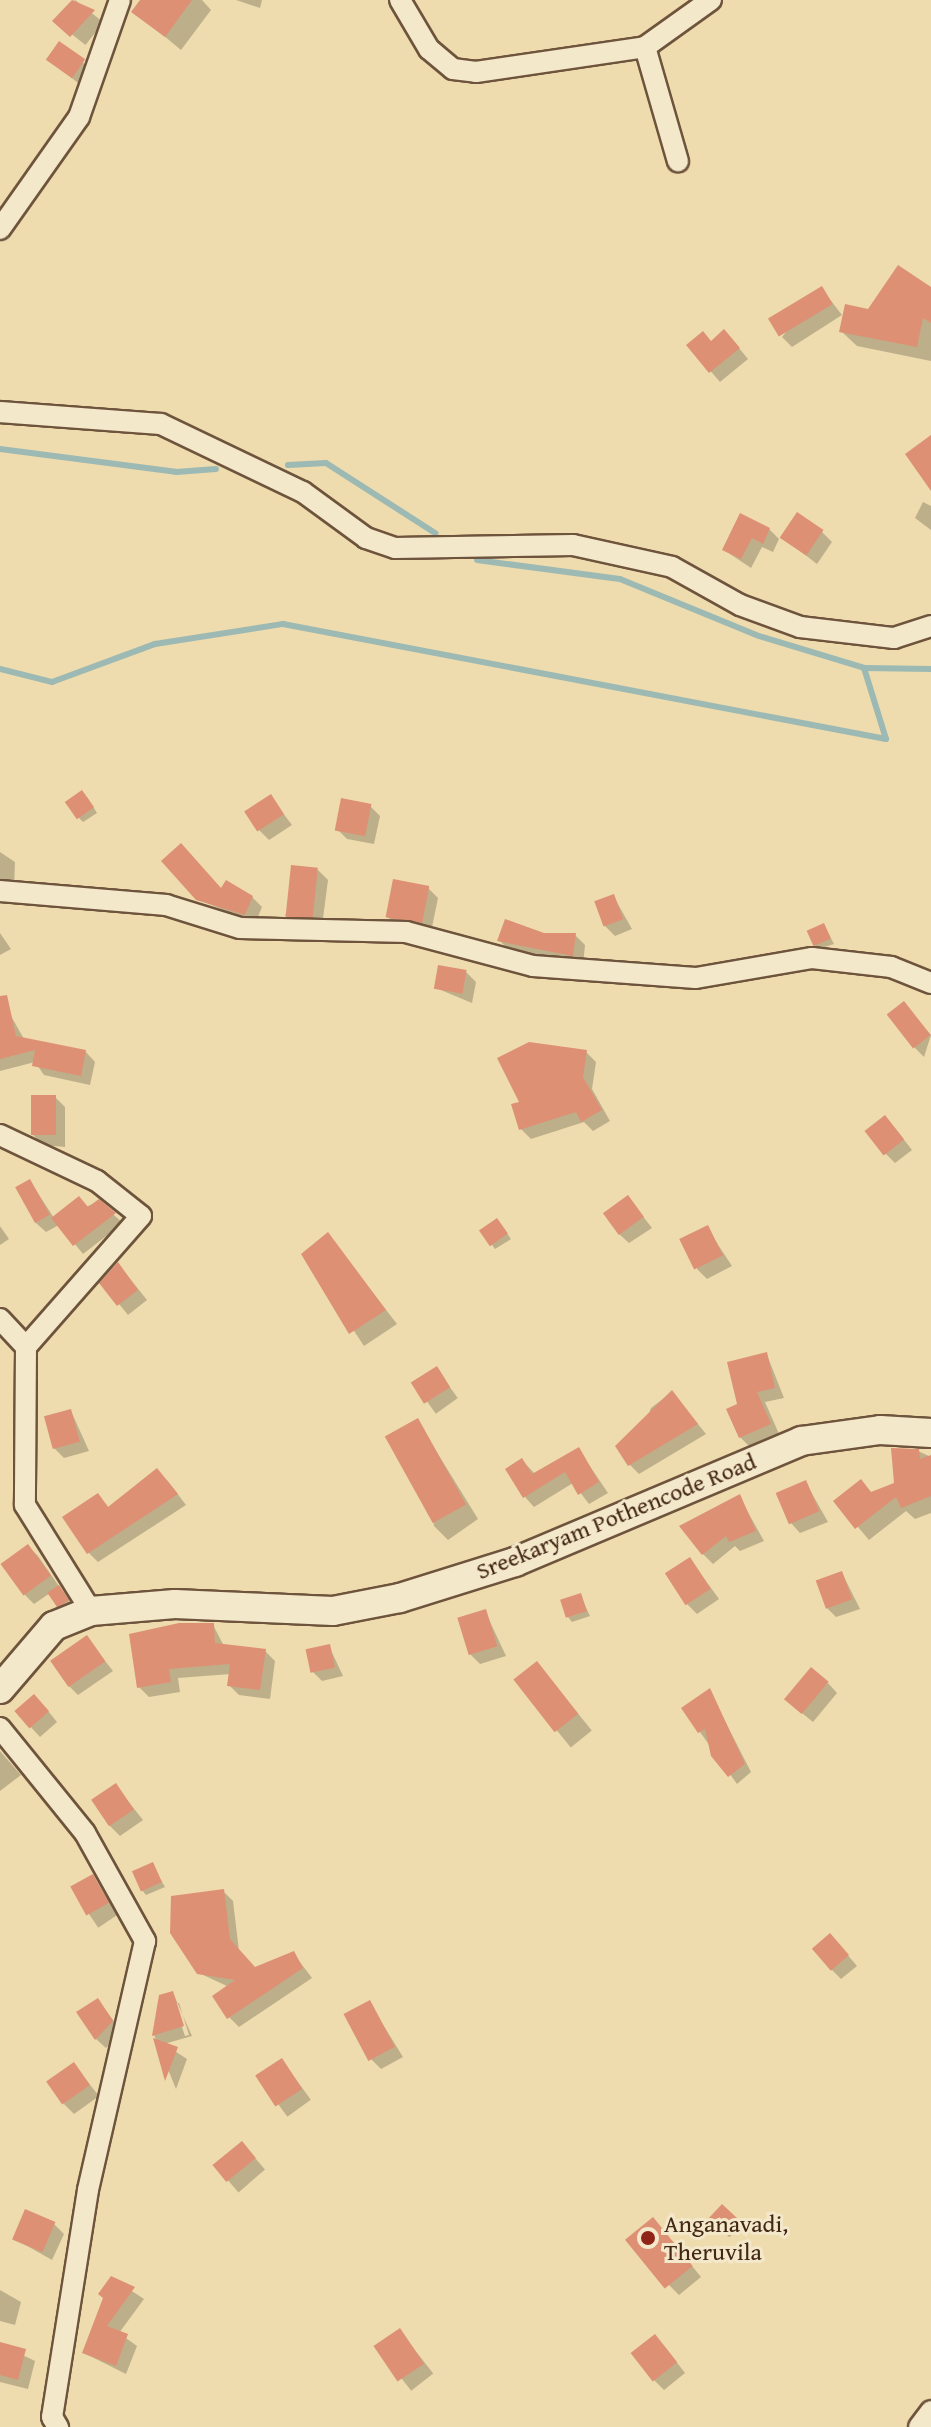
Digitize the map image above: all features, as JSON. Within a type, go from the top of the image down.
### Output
[{"type":"main road","name":"Sreekaryam Pothencode Road","points":[[0,1689],[54,1626],[91,1611],[175,1604],[333,1611],[400,1598],[515,1562],[801,1441],[880,1430],[931,1433]]},
{"type":"street","points":[[0,229],[79,117],[120,0]]},
{"type":"street","points":[[400,0],[429,49],[453,69],[645,47],[711,0]]},
{"type":"street","points":[[645,47],[678,161]]},
{"type":"street","points":[[0,412],[161,424],[303,492],[366,538],[395,548],[516,548],[543,541],[586,546],[672,567],[740,605],[800,627],[894,638],[931,626]]},
{"type":"street","points":[[0,891],[166,905],[240,928],[406,932],[546,967],[696,978],[812,958],[891,967],[931,983]]},
{"type":"street","points":[[0,1135],[97,1181],[141,1216],[26,1347],[25,1505],[91,1611]]},
{"type":"street","points":[[0,1319],[26,1347]]},
{"type":"street","points":[[0,1728],[102,1857],[145,1941],[88,2190],[52,2417],[58,2427]]},
{"type":"street","points":[[919,2427],[931,2411]]},
{"type":"building","points":[[72,0],[95,10],[70,37],[52,21]]},
{"type":"building","points":[[140,0],[192,0],[165,37],[131,12]]},
{"type":"building","points":[[59,41],[85,59],[72,78],[46,60]]},
{"type":"building","points":[[898,265],[931,287],[931,323],[923,318],[917,347],[839,332],[845,304],[868,309]]},
{"type":"building","points":[[822,286],[833,304],[779,336],[768,318]]},
{"type":"building","points":[[724,329],[740,348],[709,373],[686,345],[703,331],[711,341]]},
{"type":"building","points":[[931,435],[931,491],[905,454]]},
{"type":"building","points":[[797,512],[824,530],[806,556],[780,538]]},
{"type":"building","points":[[740,513],[770,528],[763,544],[752,538],[741,559],[722,550]]},
{"type":"building","points":[[82,790],[94,807],[77,819],[65,802]]},
{"type":"building","points":[[271,794],[284,814],[257,832],[244,811]]},
{"type":"building","points":[[341,798],[371,804],[365,836],[335,830]]},
{"type":"building","points":[[181,843],[221,888],[226,880],[253,896],[245,915],[196,900],[161,861]]},
{"type":"building","points":[[291,865],[318,868],[312,920],[286,917]]},
{"type":"building","points":[[393,879],[429,886],[422,924],[386,917]]},
{"type":"building","points":[[614,894],[623,919],[604,927],[594,901]]},
{"type":"building","points":[[505,919],[544,933],[576,933],[573,956],[497,941]]},
{"type":"building","points":[[824,923],[831,939],[814,946],[807,931]]},
{"type":"building","points":[[438,965],[467,970],[462,994],[434,989]]},
{"type":"building","points":[[7,995],[16,1036],[86,1050],[81,1076],[32,1066],[35,1050],[0,1059],[0,996]]},
{"type":"building","points":[[904,1001],[930,1035],[913,1048],[887,1015]]},
{"type":"building","points":[[529,1042],[587,1050],[583,1077],[602,1110],[581,1122],[576,1112],[519,1130],[511,1104],[519,1102],[497,1058]]},
{"type":"building","points":[[31,1095],[56,1095],[56,1135],[31,1135]]},
{"type":"building","points":[[885,1115],[904,1139],[884,1155],[865,1131]]},
{"type":"building","points":[[30,1179],[50,1215],[35,1223],[15,1187]]},
{"type":"building","points":[[628,1195],[644,1217],[619,1235],[603,1213]]},
{"type":"building","points":[[79,1196],[88,1207],[99,1199],[116,1213],[73,1246],[51,1218]]},
{"type":"building","points":[[497,1218],[508,1234],[490,1246],[479,1231]]},
{"type":"building","points":[[708,1225],[723,1256],[694,1270],[679,1239]]},
{"type":"building","points":[[328,1232],[386,1310],[349,1334],[301,1254]]},
{"type":"building","points":[[118,1262],[138,1290],[117,1306],[99,1283]]},
{"type":"building","points":[[767,1352],[775,1388],[757,1392],[771,1424],[739,1438],[726,1409],[737,1404],[727,1362]]},
{"type":"building","points":[[437,1366],[450,1387],[424,1404],[411,1382]]},
{"type":"building","points":[[672,1390],[698,1424],[628,1466],[615,1446]]},
{"type":"building","points":[[71,1409],[80,1442],[53,1449],[44,1416]]},
{"type":"building","points":[[418,1418],[466,1505],[433,1523],[385,1436]]},
{"type":"building","points":[[579,1447],[599,1482],[578,1495],[565,1472],[523,1498],[505,1469],[522,1458],[532,1474]]},
{"type":"building","points":[[891,1448],[919,1449],[920,1459],[931,1455],[931,1496],[901,1508],[896,1497],[855,1529],[833,1501],[861,1479],[871,1492],[894,1483]]},
{"type":"building","points":[[157,1468],[178,1494],[87,1554],[62,1517],[98,1493],[108,1507]]},
{"type":"building","points":[[806,1480],[819,1511],[789,1524],[776,1493]]},
{"type":"building","points":[[740,1494],[756,1531],[729,1542],[726,1536],[702,1555],[679,1526]]},
{"type":"building","points":[[28,1544],[51,1576],[23,1596],[0,1564]]},
{"type":"building","points":[[690,1557],[711,1589],[686,1605],[665,1573]]},
{"type":"building","points":[[842,1571],[852,1599],[826,1609],[816,1581]]},
{"type":"building","points":[[59,1585],[69,1600],[57,1608],[47,1593]]},
{"type":"building","points":[[581,1593],[587,1611],[566,1618],[560,1600]]},
{"type":"building","points":[[486,1609],[497,1646],[469,1655],[457,1618]]},
{"type":"building","points":[[179,1623],[214,1623],[215,1643],[266,1649],[260,1690],[227,1686],[230,1664],[169,1669],[171,1682],[137,1688],[129,1634]]},
{"type":"building","points":[[87,1635],[105,1661],[68,1687],[50,1661]]},
{"type":"building","points":[[330,1644],[335,1667],[311,1673],[306,1649]]},
{"type":"building","points":[[537,1661],[578,1714],[555,1732],[513,1679]]},
{"type":"building","points":[[811,1667],[829,1682],[802,1714],[784,1699]]},
{"type":"building","points":[[710,1688],[745,1764],[728,1777],[711,1756],[705,1729],[698,1733],[681,1708]]},
{"type":"building","points":[[34,1694],[49,1711],[29,1728],[14,1711]]},
{"type":"building","points":[[116,1783],[134,1810],[109,1826],[91,1800]]},
{"type":"building","points":[[153,1862],[162,1882],[141,1891],[132,1871]]},
{"type":"building","points":[[93,1874],[109,1903],[86,1915],[70,1887]]},
{"type":"building","points":[[224,1889],[230,1939],[255,1967],[294,1951],[303,1968],[227,2019],[212,1996],[235,1980],[197,1974],[170,1933],[171,1896]]},
{"type":"building","points":[[830,1933],[849,1955],[831,1971],[812,1949]]},
{"type":"building","points":[[173,1991],[184,2026],[152,2036],[159,1995]]},
{"type":"building","points":[[98,1998],[113,2021],[95,2040],[76,2012]]},
{"type":"building","points":[[370,2000],[395,2047],[368,2061],[344,2014]]},
{"type":"building","points":[[153,2038],[178,2047],[165,2081]]},
{"type":"building","points":[[282,2058],[302,2089],[275,2106],[255,2075]]},
{"type":"building","points":[[74,2062],[90,2085],[62,2104],[46,2082]]},
{"type":"building","points":[[242,2141],[256,2158],[226,2182],[212,2165]]},
{"type":"building","points":[[722,2204],[738,2219],[724,2234],[708,2219]]},
{"type":"building","points":[[25,2209],[55,2222],[42,2252],[12,2239]]},
{"type":"building","points":[[653,2217],[693,2266],[665,2289],[625,2240]]},
{"type":"building","points":[[111,2276],[135,2287],[107,2326],[128,2334],[116,2366],[82,2353],[103,2298],[98,2294]]},
{"type":"building","points":[[400,2328],[424,2364],[398,2382],[373,2346]]},
{"type":"building","points":[[655,2334],[677,2362],[653,2381],[631,2353]]},
{"type":"building","points":[[0,2342],[26,2349],[18,2380],[0,2375]]},
{"type":"waterway","points":[[0,449],[176,472],[216,469]]},
{"type":"waterway","points":[[288,465],[326,463],[435,533]]},
{"type":"waterway","points":[[477,560],[620,579],[759,636],[864,668]]},
{"type":"waterway","points":[[0,669],[52,682],[155,644],[283,624],[886,739],[864,668],[931,669]]},
{"type":"place","name":"Anganavadi, Theruvila","points":[[648,2238]]}]
